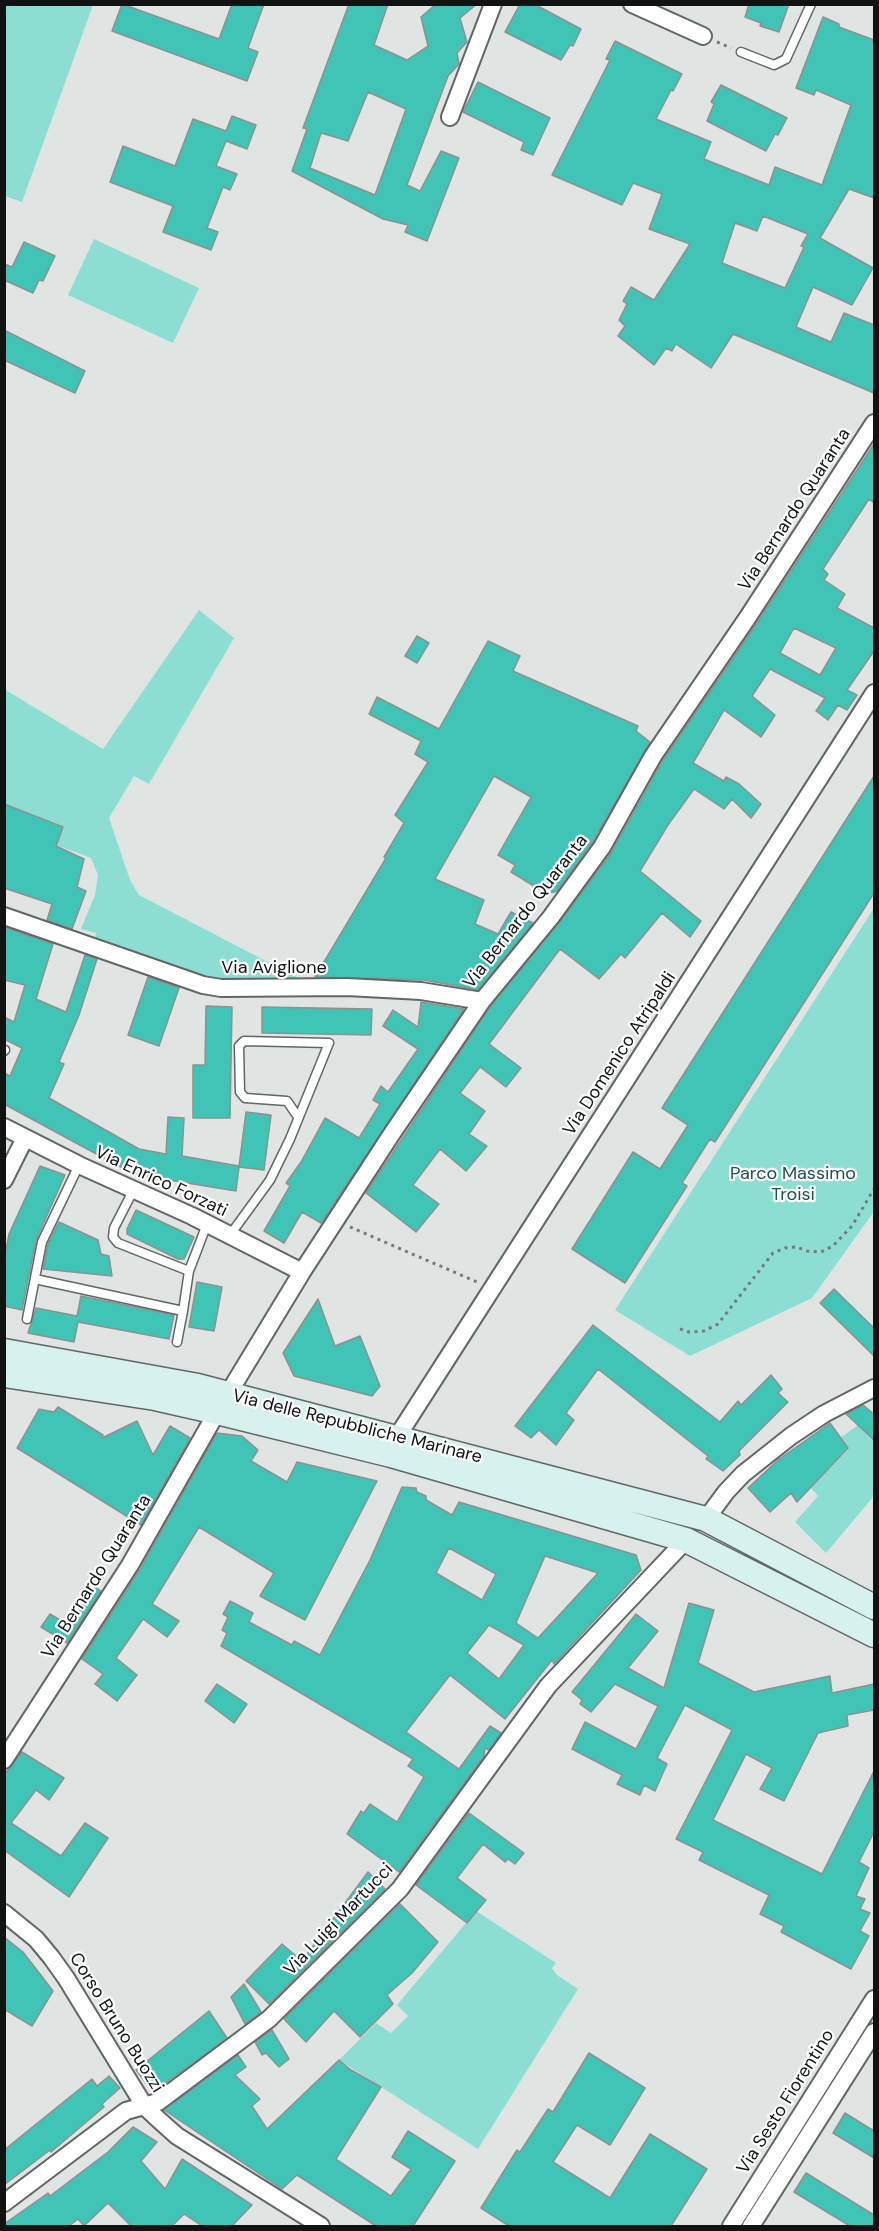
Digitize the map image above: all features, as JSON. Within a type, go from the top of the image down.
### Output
[{"type":"main road","name":"Via delle Repubbliche Marinare","points":[[4,1351],[198,1386],[222,1403]]},
{"type":"main road","name":"Via delle Repubbliche Marinare","points":[[4,1375],[155,1398],[222,1403],[706,1519],[874,1607]]},
{"type":"main road","name":"Via delle Repubbliche Marinare","points":[[394,1446],[686,1540],[874,1635]]},
{"type":"main road","points":[[686,1540],[706,1519]]},
{"type":"street","points":[[450,117],[493,4]]},
{"type":"street","points":[[640,6],[703,36]]},
{"type":"street","name":"Via Bernardo Quaranta","points":[[4,1760],[130,1565],[222,1403],[335,1221],[482,1001],[550,918],[602,847],[653,756],[748,617],[874,423]]},
{"type":"street","name":"Via Domenico Atripaldi","points":[[394,1446],[874,693]]},
{"type":"street","name":"Via Aviglione","points":[[4,916],[192,982],[221,988],[358,988],[421,991],[482,1001]]},
{"type":"street","name":"Via Enrico Forzati","points":[[4,1127],[302,1272]]},
{"type":"street","points":[[4,1180],[26,1138]]},
{"type":"street","points":[[706,1519],[743,1474],[791,1436],[824,1414],[874,1388]]},
{"type":"street","name":"Via Luigi Martucci","points":[[4,2203],[126,2111],[158,2102],[269,2019],[400,1889],[548,1686],[686,1540]]},
{"type":"street","name":"Corso Bruno Buozzi","points":[[4,1913],[36,1939],[66,1978],[145,2107],[177,2136],[321,2226]]},
{"type":"street","name":"Via Sesto Fiorentino","points":[[731,2226],[874,1999]]},
{"type":"street","name":"Via Sesto Fiorentino","points":[[751,2226],[874,2032]]},
{"type":"lane","points":[[741,52],[774,65],[786,59],[811,4]]},
{"type":"lane","points":[[230,1235],[270,1180],[298,1118],[329,1043],[244,1041],[239,1046],[240,1092],[245,1098],[287,1101],[298,1118]]},
{"type":"lane","points":[[27,1319],[42,1242],[79,1165]]},
{"type":"lane","points":[[134,1189],[114,1228],[113,1237],[118,1243],[189,1271]]},
{"type":"lane","points":[[177,1342],[189,1271],[207,1224]]},
{"type":"lane","points":[[35,1279],[183,1311]]},
{"type":"path","points":[[703,36],[741,52]]},
{"type":"path","points":[[680,1329],[689,1332],[704,1331],[718,1324],[773,1253],[785,1248],[796,1247],[821,1252],[833,1246],[852,1226],[874,1189]]},
{"type":"path","points":[[335,1221],[429,1263],[493,1288]]},
{"type":"green space","points":[[5,4],[93,5],[22,202],[5,196]]},
{"type":"green space","points":[[94,239],[199,288],[173,343],[68,295]]},
{"type":"green space","points":[[199,610],[234,638],[149,784],[134,776],[109,818],[130,880],[139,895],[310,984],[227,983],[196,976],[95,941],[96,933],[81,929],[95,895],[98,875],[91,858],[56,845],[5,840],[4,689],[103,749]]},
{"type":"green space","name":"Parco Massimo Troisi","points":[[874,908],[874,1214],[812,1298],[690,1356],[615,1310]]},
{"type":"green space","points":[[858,1425],[874,1440],[874,1496],[826,1553],[795,1522],[818,1496],[811,1488],[848,1449],[840,1438]]},
{"type":"green space","points":[[476,1911],[556,1963],[552,1968],[557,1975],[578,1989],[478,2149],[339,2060],[376,2023],[391,2033],[408,2016],[397,2005]]},
{"type":"building","points":[[122,4],[219,39],[232,4],[264,4],[248,48],[258,52],[247,81],[112,31]]},
{"type":"building","points":[[349,4],[388,4],[374,45],[407,60],[428,46],[421,17],[436,4],[477,4],[460,18],[467,42],[457,53],[459,64],[448,76],[407,185],[420,191],[441,151],[459,158],[427,241],[405,232],[408,225],[383,219],[292,171],[307,129],[303,128]],"holes":[[[368,92],[406,109],[375,195],[310,168],[321,133],[348,141]]]},
{"type":"building","points":[[520,4],[534,4],[581,29],[573,46],[570,45],[561,60],[505,32]]},
{"type":"building","points":[[749,4],[789,4],[779,32],[760,26],[761,23],[745,17]]},
{"type":"building","points":[[823,17],[839,24],[839,27],[874,40],[874,198],[849,189],[820,238],[873,268],[852,305],[813,287],[796,327],[831,342],[844,313],[874,325],[874,393],[733,334],[711,368],[676,344],[672,351],[666,348],[654,365],[618,336],[625,326],[619,320],[627,304],[623,301],[631,287],[654,300],[690,244],[649,229],[662,194],[633,183],[622,205],[552,175],[610,60],[606,59],[615,41],[682,74],[656,119],[711,142],[704,159],[769,185],[775,167],[822,185],[851,105],[816,90],[814,95],[796,88]],"holes":[[[763,216],[808,234],[785,288],[722,263],[735,223],[757,231]]]},
{"type":"building","points":[[478,82],[550,118],[533,155],[521,150],[524,142],[463,112]]},
{"type":"building","points":[[721,85],[787,118],[766,151],[707,121],[714,104],[711,102]]},
{"type":"building","points":[[232,116],[256,125],[247,149],[226,141],[216,166],[237,174],[230,190],[223,187],[207,228],[218,232],[211,250],[163,232],[173,206],[110,182],[123,146],[175,166],[193,119],[226,131]]},
{"type":"building","points":[[24,242],[55,256],[43,281],[39,280],[33,293],[4,280],[4,264],[12,267]]},
{"type":"building","points":[[4,330],[85,371],[75,393],[4,360]]},
{"type":"building","points":[[874,444],[874,503],[869,499],[823,569],[828,574],[824,580],[845,594],[837,608],[874,628],[874,651],[847,690],[857,695],[847,710],[838,705],[828,720],[816,711],[825,698],[770,669],[752,696],[775,715],[761,737],[724,710],[693,763],[724,781],[726,777],[739,784],[761,804],[751,818],[732,799],[724,809],[694,789],[668,825],[640,871],[701,921],[690,937],[662,913],[625,958],[621,954],[599,979],[560,949],[489,1044],[521,1068],[506,1087],[480,1067],[460,1093],[485,1111],[469,1134],[487,1146],[466,1171],[440,1149],[413,1185],[439,1204],[416,1232],[366,1193],[490,1007],[559,923],[611,853],[662,762],[757,623]],"holes":[[[794,628],[836,648],[820,675],[780,653]]]},
{"type":"building","points":[[417,636],[429,643],[417,663],[405,656]]},
{"type":"building","points":[[488,641],[520,656],[513,671],[638,726],[636,731],[650,742],[593,841],[557,891],[547,894],[511,872],[515,865],[498,855],[531,797],[494,776],[435,879],[484,900],[475,924],[498,934],[511,912],[533,923],[478,990],[424,980],[315,977],[386,858],[384,857],[404,823],[395,815],[428,762],[415,754],[421,741],[369,714],[377,697],[439,729]]},
{"type":"building","points":[[874,776],[874,893],[715,1142],[710,1139],[682,1183],[687,1186],[625,1283],[572,1249],[633,1152],[660,1169],[688,1125],[662,1108]]},
{"type":"building","points":[[4,804],[63,827],[56,846],[84,859],[77,887],[86,891],[72,929],[47,920],[52,904],[4,888]]},
{"type":"building","points":[[4,927],[53,944],[36,999],[66,1012],[85,955],[97,959],[79,1015],[59,1062],[64,1064],[49,1098],[139,1149],[166,1154],[168,1117],[184,1118],[182,1156],[239,1166],[246,1112],[271,1115],[264,1170],[239,1167],[236,1191],[144,1176],[126,1170],[4,1104],[4,1073],[10,1076],[22,1048],[4,1039],[4,1017],[14,1022],[25,985],[4,980]]},
{"type":"building","points":[[148,977],[179,988],[159,1046],[128,1035]]},
{"type":"building","points":[[421,1002],[464,1009],[321,1223],[302,1212],[284,1243],[264,1231],[290,1186],[286,1183],[301,1162],[325,1118],[359,1138],[380,1104],[373,1100],[381,1086],[388,1092],[418,1049],[383,1026],[393,1010],[418,1027]]},
{"type":"building","points":[[206,1006],[232,1007],[230,1118],[193,1118],[193,1065],[205,1065]]},
{"type":"building","points":[[262,1007],[372,1009],[371,1035],[262,1033]]},
{"type":"building","points":[[40,1166],[65,1175],[36,1240],[22,1310],[4,1306],[4,1260],[9,1234]]},
{"type":"building","points":[[136,1210],[194,1237],[184,1259],[178,1259],[127,1234]]},
{"type":"building","points":[[59,1222],[98,1240],[101,1254],[109,1256],[112,1276],[43,1269],[48,1244]]},
{"type":"building","points":[[197,1282],[222,1287],[214,1331],[189,1327]]},
{"type":"building","points":[[834,1289],[874,1328],[874,1356],[820,1303]]},
{"type":"building","points":[[81,1296],[174,1315],[169,1339],[78,1322],[74,1342],[28,1333],[36,1308],[77,1316]]},
{"type":"building","points":[[318,1299],[335,1346],[360,1336],[380,1386],[372,1396],[294,1376],[283,1353]]},
{"type":"building","points":[[593,1325],[720,1422],[738,1401],[741,1405],[771,1375],[782,1389],[778,1393],[788,1402],[739,1451],[740,1455],[723,1471],[706,1459],[708,1456],[598,1369],[566,1413],[574,1420],[556,1445],[539,1430],[531,1438],[515,1426]]},
{"type":"building","points":[[863,1405],[874,1414],[874,1440],[846,1414]]},
{"type":"building","points":[[58,1407],[103,1435],[102,1438],[137,1421],[153,1455],[170,1426],[190,1438],[141,1525],[17,1448],[39,1409],[54,1412]]},
{"type":"building","points":[[830,1423],[848,1448],[797,1502],[791,1493],[770,1512],[748,1488],[778,1460]]},
{"type":"building","points":[[217,1433],[242,1436],[258,1450],[251,1461],[287,1482],[297,1462],[377,1481],[305,1620],[260,1596],[274,1573],[199,1527],[152,1604],[179,1621],[167,1637],[143,1619],[116,1658],[137,1675],[117,1701],[95,1684],[103,1674],[82,1659],[139,1571]]},
{"type":"building","points":[[402,1487],[416,1488],[417,1492],[426,1496],[426,1500],[452,1515],[459,1502],[636,1555],[641,1570],[554,1664],[552,1660],[505,1719],[450,1675],[406,1732],[459,1769],[490,1726],[501,1733],[489,1750],[485,1748],[484,1756],[399,1872],[347,1834],[361,1811],[364,1813],[370,1804],[397,1822],[424,1777],[408,1766],[413,1759],[221,1646],[227,1633],[222,1630],[228,1617],[223,1614],[230,1601],[253,1613],[249,1622],[292,1645],[294,1641],[320,1655],[370,1560]],"holes":[[[449,1548],[496,1574],[482,1600],[436,1573]],[[545,1556],[598,1573],[538,1638],[516,1623]],[[489,1625],[524,1645],[499,1679],[467,1653]]]},
{"type":"building","points":[[95,1587],[101,1591],[67,1643],[41,1627],[50,1614],[70,1626]]},
{"type":"building","points":[[689,1603],[714,1610],[698,1663],[754,1692],[830,1676],[832,1693],[874,1684],[874,1710],[847,1715],[848,1726],[818,1733],[784,1801],[760,1789],[772,1768],[746,1754],[713,1820],[822,1874],[874,1771],[874,1832],[859,1862],[869,1868],[856,1896],[865,1899],[860,1909],[870,1913],[860,1931],[869,1936],[851,1969],[781,1932],[784,1926],[760,1914],[769,1895],[699,1860],[703,1852],[676,1839],[732,1730],[685,1705],[657,1758],[667,1764],[655,1791],[644,1785],[640,1795],[617,1784],[622,1775],[572,1749],[585,1722],[636,1749],[658,1706],[615,1684],[591,1712],[580,1704],[582,1700],[572,1692],[636,1614],[658,1631],[628,1668],[664,1688]]},
{"type":"building","points":[[217,1684],[247,1704],[234,1723],[205,1701]]},
{"type":"building","points":[[22,1752],[64,1778],[49,1800],[36,1790],[11,1823],[61,1856],[85,1823],[108,1838],[69,1897],[4,1850],[4,1775]]},
{"type":"building","points":[[469,1813],[524,1853],[515,1864],[508,1859],[505,1862],[483,1844],[457,1878],[486,1900],[467,1923],[416,1885]]},
{"type":"building","points":[[368,1872],[385,1889],[269,2004],[246,1981],[282,1944],[302,1961]]},
{"type":"building","points":[[400,1904],[438,1942],[412,1973],[387,1995],[393,2004],[360,2037],[334,2011],[306,2042],[284,2019]]},
{"type":"building","points":[[4,1937],[23,1952],[53,1991],[32,2026],[4,2009]]},
{"type":"building","points":[[244,1984],[261,2012],[245,2024],[231,1997]]},
{"type":"building","points":[[209,2011],[227,2038],[153,2092],[136,2070]]},
{"type":"building","points":[[272,2030],[289,2059],[279,2067],[266,2053],[262,2055],[255,2042]]},
{"type":"building","points":[[589,2053],[645,2088],[610,2145],[577,2125],[553,2162],[610,2198],[650,2134],[707,2169],[671,2226],[509,2226],[481,2208],[517,2150],[520,2152],[548,2109],[553,2112]]},
{"type":"building","points":[[238,2055],[246,2067],[235,2075],[260,2099],[252,2106],[267,2129],[339,2060],[351,2070],[381,2087],[336,2159],[391,2196],[411,2169],[392,2157],[408,2131],[455,2161],[413,2226],[376,2226],[297,2175],[282,2189],[164,2110]]},
{"type":"building","points":[[109,2076],[120,2088],[102,2104],[104,2107],[51,2152],[50,2150],[4,2185],[4,2150],[92,2079],[97,2086]]},
{"type":"building","points":[[845,2113],[874,2131],[874,2158],[833,2133]]},
{"type":"building","points":[[133,2127],[157,2142],[141,2161],[165,2189],[182,2159],[252,2205],[232,2226],[202,2226],[184,2214],[172,2226],[131,2226],[108,2203],[84,2226],[78,2219],[69,2226],[4,2226],[48,2193],[50,2196],[108,2152]]},
{"type":"building","points":[[806,2173],[874,2215],[874,2226],[850,2226],[794,2192]]}]
